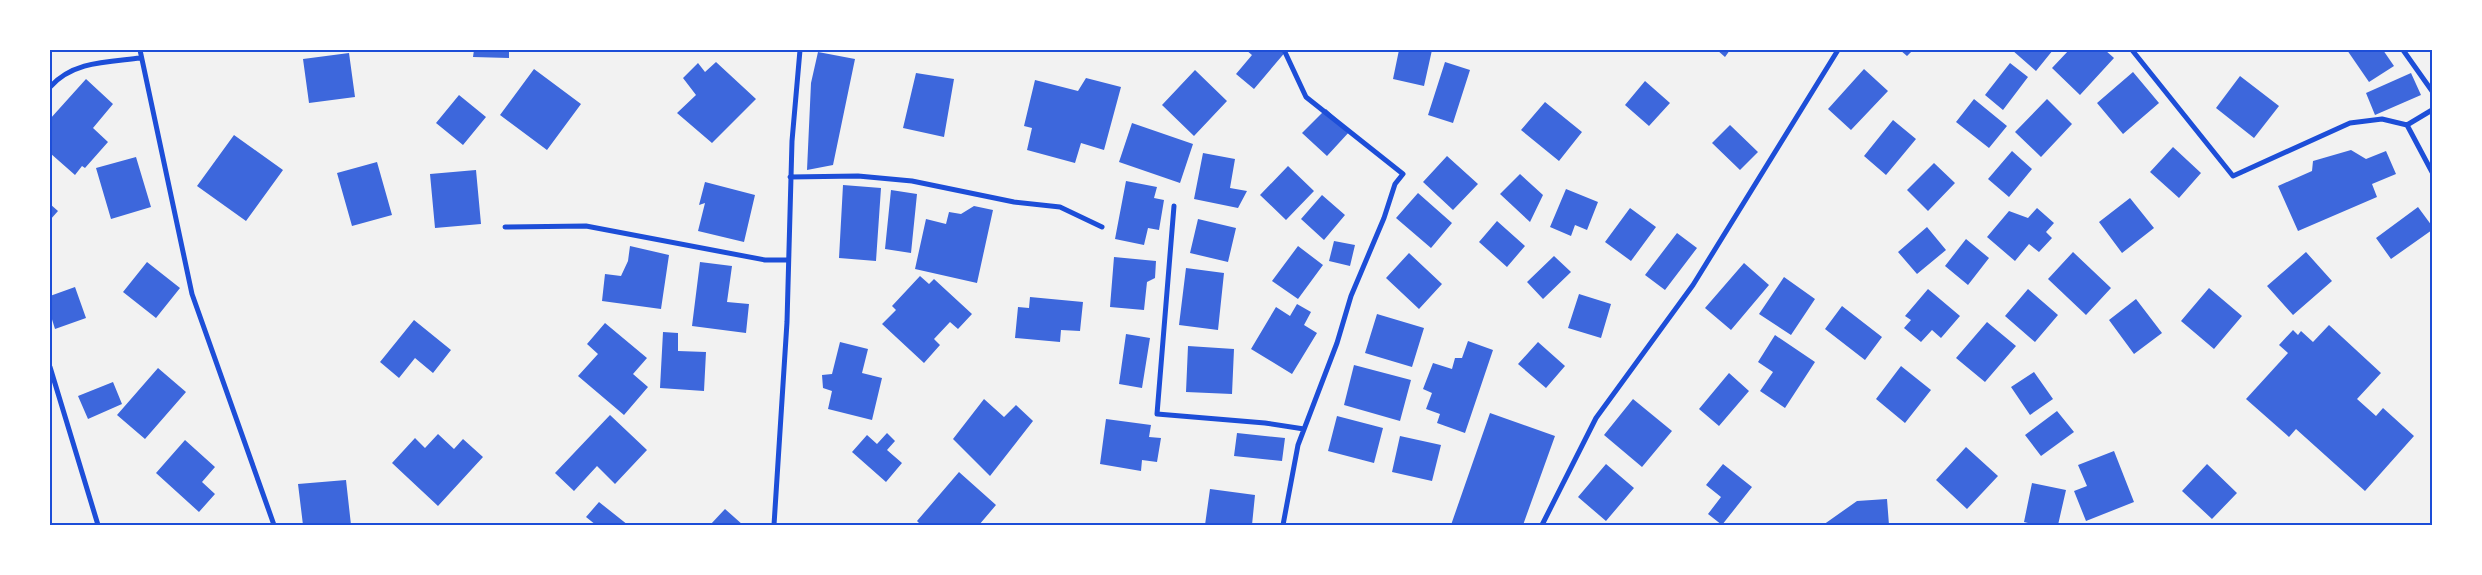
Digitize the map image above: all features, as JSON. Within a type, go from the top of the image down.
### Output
[{"type":"street","points":[[140,50],[140,58],[192,294],[274,525]]},
{"type":"street","points":[[774,525],[787,322],[790,176],[800,50]]},
{"type":"street","points":[[1283,525],[1298,445],[1337,343],[1350,296],[1384,218],[1395,184],[1403,174],[1306,97],[1284,50]]},
{"type":"street","points":[[1542,525],[1596,418],[1693,285],[1838,50]]},
{"type":"street","points":[[2132,50],[2233,176],[2350,124],[2382,119],[2407,126],[2432,172]]},
{"type":"street","points":[[2404,50],[2432,91]]},
{"type":"street","points":[[50,87],[73,69],[91,64],[140,58]]},
{"type":"street","points":[[2407,126],[2432,110]]},
{"type":"street","points":[[790,176],[858,176],[912,181],[1014,202],[1060,207],[1102,227]]},
{"type":"street","points":[[1174,206],[1157,414],[1265,423],[1304,429]]},
{"type":"street","points":[[505,227],[586,226],[765,260],[787,260]]},
{"type":"street","points":[[50,367],[98,525]]},
{"type":"building","points":[[474,50],[509,50],[509,58],[473,57]]},
{"type":"building","points":[[1246,50],[1287,50],[1254,89],[1236,74],[1252,55]]},
{"type":"building","points":[[1399,50],[1432,50],[1424,86],[1393,79]]},
{"type":"building","points":[[1717,50],[1730,50],[1725,57]]},
{"type":"building","points":[[1900,50],[1913,50],[1907,56]]},
{"type":"building","points":[[2012,50],[2053,50],[2036,71]]},
{"type":"building","points":[[2069,50],[2105,50],[2114,58],[2080,95],[2052,68]]},
{"type":"building","points":[[2347,50],[2383,50],[2394,66],[2369,82]]},
{"type":"building","points":[[818,52],[855,59],[833,165],[807,170],[811,83]]},
{"type":"building","points":[[349,53],[355,97],[309,103],[303,59]]},
{"type":"building","points":[[716,62],[756,99],[712,143],[677,113],[696,95],[683,78],[698,63],[705,72]]},
{"type":"building","points":[[1445,62],[1470,70],[1453,123],[1428,115]]},
{"type":"building","points":[[2010,63],[2028,77],[2003,110],[1985,95]]},
{"type":"building","points":[[534,69],[581,104],[547,150],[500,115]]},
{"type":"building","points":[[1864,69],[1888,91],[1851,130],[1828,109]]},
{"type":"building","points":[[1195,70],[1227,101],[1194,136],[1162,105]]},
{"type":"building","points":[[2133,72],[2159,103],[2123,134],[2097,103]]},
{"type":"building","points":[[916,73],[954,79],[944,137],[903,128]]},
{"type":"building","points":[[2411,73],[2421,95],[2375,115],[2366,93]]},
{"type":"building","points":[[2240,76],[2279,106],[2254,138],[2216,108]]},
{"type":"building","points":[[1086,78],[1121,87],[1104,150],[1081,143],[1075,163],[1027,150],[1032,128],[1024,126],[1035,80],[1078,91]]},
{"type":"building","points":[[86,79],[113,104],[93,128],[108,142],[85,168],[82,166],[75,175],[50,153],[50,119]]},
{"type":"building","points":[[1645,81],[1670,103],[1649,126],[1625,105]]},
{"type":"building","points":[[459,95],[486,117],[463,145],[436,123]]},
{"type":"building","points":[[1974,99],[2007,126],[1989,148],[1956,122]]},
{"type":"building","points":[[2047,99],[2072,124],[2041,157],[2015,132]]},
{"type":"building","points":[[1545,102],[1582,132],[1559,161],[1521,130]]},
{"type":"building","points":[[1326,109],[1350,131],[1327,156],[1302,133]]},
{"type":"building","points":[[1893,120],[1916,139],[1886,175],[1864,156]]},
{"type":"building","points":[[1132,123],[1193,144],[1180,183],[1119,162]]},
{"type":"building","points":[[1730,125],[1758,152],[1740,170],[1712,143]]},
{"type":"building","points":[[234,135],[283,170],[246,221],[197,186]]},
{"type":"building","points":[[2173,147],[2201,173],[2179,198],[2150,172]]},
{"type":"building","points":[[2351,150],[2366,159],[2386,151],[2396,174],[2372,184],[2377,197],[2298,231],[2278,186],[2312,171],[2313,161]]},
{"type":"building","points":[[2012,151],[2032,169],[2009,197],[1988,179]]},
{"type":"building","points":[[1203,153],[1235,159],[1230,188],[1247,191],[1238,208],[1194,199]]},
{"type":"building","points":[[1447,156],[1478,184],[1453,210],[1423,182]]},
{"type":"building","points":[[136,157],[151,207],[111,219],[96,168]]},
{"type":"building","points":[[377,162],[392,215],[352,226],[337,173]]},
{"type":"building","points":[[1934,163],[1955,183],[1928,211],[1907,190]]},
{"type":"building","points":[[1288,166],[1314,191],[1286,220],[1260,195]]},
{"type":"building","points":[[476,170],[481,224],[435,228],[430,174]]},
{"type":"building","points":[[1520,174],[1543,195],[1530,222],[1500,194]]},
{"type":"building","points":[[1126,181],[1157,187],[1154,198],[1164,200],[1159,230],[1148,228],[1144,245],[1115,239]]},
{"type":"building","points":[[705,182],[755,195],[744,242],[698,231],[705,203],[699,205]]},
{"type":"building","points":[[843,185],[881,188],[876,261],[839,258]]},
{"type":"building","points":[[1566,189],[1598,202],[1587,230],[1575,225],[1571,236],[1550,227]]},
{"type":"building","points":[[891,190],[917,194],[911,253],[885,249]]},
{"type":"building","points":[[1418,193],[1452,223],[1431,248],[1396,218]]},
{"type":"building","points":[[1322,195],[1345,215],[1324,240],[1301,219]]},
{"type":"building","points":[[2130,198],[2154,228],[2122,253],[2099,222]]},
{"type":"building","points":[[50,204],[58,211],[50,220]]},
{"type":"building","points":[[974,206],[993,210],[977,283],[915,269],[926,219],[946,224],[949,212],[961,214]]},
{"type":"building","points":[[2418,207],[2432,226],[2432,230],[2391,259],[2376,238]]},
{"type":"building","points":[[1630,208],[1656,227],[1631,261],[1605,242]]},
{"type":"building","points":[[2037,208],[2054,223],[2046,232],[2052,238],[2039,252],[2029,244],[2015,261],[1987,237],[2009,211],[2028,218]]},
{"type":"building","points":[[1198,219],[1236,228],[1228,262],[1190,253]]},
{"type":"building","points":[[1497,221],[1525,246],[1507,267],[1479,242]]},
{"type":"building","points":[[1927,227],[1946,250],[1917,274],[1898,252]]},
{"type":"building","points":[[1677,233],[1697,248],[1665,290],[1645,275]]},
{"type":"building","points":[[1966,239],[1989,258],[1968,285],[1945,266]]},
{"type":"building","points":[[1334,241],[1355,245],[1350,266],[1329,261]]},
{"type":"building","points":[[630,246],[669,255],[661,309],[602,301],[605,274],[621,276],[628,261]]},
{"type":"building","points":[[1298,246],[1323,265],[1298,299],[1272,281]]},
{"type":"building","points":[[2073,252],[2111,288],[2086,315],[2048,279]]},
{"type":"building","points":[[2306,252],[2332,281],[2293,315],[2267,286]]},
{"type":"building","points":[[1409,253],[1442,284],[1419,309],[1386,278]]},
{"type":"building","points":[[1554,256],[1571,272],[1543,299],[1527,282]]},
{"type":"building","points":[[1114,257],[1156,261],[1155,278],[1147,282],[1144,310],[1110,307]]},
{"type":"building","points":[[147,262],[180,288],[156,318],[123,292]]},
{"type":"building","points":[[700,262],[732,266],[727,302],[749,304],[746,333],[692,326]]},
{"type":"building","points":[[1744,263],[1769,285],[1731,330],[1705,308]]},
{"type":"building","points":[[1186,268],[1224,273],[1218,330],[1179,325]]},
{"type":"building","points":[[920,276],[929,284],[934,279],[972,314],[958,329],[950,322],[934,339],[940,345],[924,363],[882,324],[896,310],[892,306]]},
{"type":"building","points":[[1784,277],[1815,299],[1791,335],[1759,314]]},
{"type":"building","points":[[75,287],[86,318],[55,329],[50,313],[50,296]]},
{"type":"building","points":[[2209,288],[2242,316],[2214,349],[2181,321]]},
{"type":"building","points":[[1928,289],[1960,316],[1941,338],[1932,330],[1921,342],[1904,328],[1911,320],[1905,316]]},
{"type":"building","points":[[2028,289],[2058,315],[2035,342],[2005,316]]},
{"type":"building","points":[[1579,294],[1611,304],[1601,338],[1568,328]]},
{"type":"building","points":[[1030,297],[1083,302],[1080,331],[1061,330],[1060,342],[1015,338],[1018,307],[1029,308]]},
{"type":"building","points":[[2136,299],[2162,333],[2134,354],[2109,320]]},
{"type":"building","points":[[1297,304],[1311,312],[1304,325],[1317,333],[1292,374],[1251,349],[1276,307],[1290,316]]},
{"type":"building","points":[[1842,306],[1882,337],[1865,360],[1825,329]]},
{"type":"building","points":[[1377,314],[1424,328],[1412,367],[1365,353]]},
{"type":"building","points":[[414,320],[451,350],[433,373],[415,358],[399,378],[380,362]]},
{"type":"building","points":[[1987,322],[2016,346],[1985,382],[1956,358]]},
{"type":"building","points":[[605,323],[647,358],[633,374],[648,387],[624,415],[578,376],[598,354],[587,344]]},
{"type":"building","points":[[2329,325],[2381,373],[2357,399],[2376,416],[2383,408],[2414,436],[2365,491],[2296,429],[2289,437],[2246,399],[2288,353],[2279,345],[2293,330],[2298,335],[2301,331],[2313,342]]},
{"type":"building","points":[[663,332],[678,333],[678,351],[706,352],[704,391],[660,388]]},
{"type":"building","points":[[1126,334],[1150,338],[1142,388],[1119,384]]},
{"type":"building","points":[[1775,335],[1815,362],[1785,408],[1760,391],[1773,372],[1758,362]]},
{"type":"building","points":[[1468,341],[1493,350],[1465,433],[1437,423],[1440,414],[1426,409],[1432,393],[1423,389],[1433,363],[1452,369],[1455,358],[1462,358]]},
{"type":"building","points":[[840,342],[868,349],[862,373],[882,378],[872,420],[828,409],[832,391],[823,388],[822,375],[832,374]]},
{"type":"building","points":[[1538,342],[1565,366],[1546,388],[1518,364]]},
{"type":"building","points":[[1188,346],[1234,349],[1232,394],[1186,392]]},
{"type":"building","points":[[1354,365],[1411,380],[1400,421],[1344,405]]},
{"type":"building","points":[[1901,366],[1931,390],[1905,423],[1876,399]]},
{"type":"building","points":[[158,368],[186,392],[145,439],[117,415]]},
{"type":"building","points":[[2034,372],[2053,399],[2030,415],[2011,387]]},
{"type":"building","points":[[1729,373],[1749,391],[1719,426],[1699,409]]},
{"type":"building","points":[[113,382],[122,404],[88,419],[78,396]]},
{"type":"building","points":[[984,399],[1004,417],[1016,405],[1033,421],[990,476],[953,439]]},
{"type":"building","points":[[1633,399],[1672,431],[1642,467],[1604,435]]},
{"type":"building","points":[[2057,411],[2074,432],[2041,456],[2025,435]]},
{"type":"building","points":[[1490,413],[1555,436],[1523,525],[1451,525]]},
{"type":"building","points":[[610,415],[647,450],[615,484],[597,466],[574,491],[555,473]]},
{"type":"building","points":[[1337,416],[1383,428],[1374,463],[1328,451]]},
{"type":"building","points":[[1106,419],[1151,425],[1149,437],[1161,438],[1157,462],[1142,460],[1141,471],[1100,464]]},
{"type":"building","points":[[887,433],[895,441],[887,450],[902,463],[886,482],[852,452],[867,435],[877,444]]},
{"type":"building","points":[[1237,433],[1285,438],[1282,461],[1234,456]]},
{"type":"building","points":[[438,434],[454,449],[463,439],[483,457],[438,506],[392,463],[415,438],[425,448]]},
{"type":"building","points":[[1400,436],[1441,445],[1432,481],[1392,472]]},
{"type":"building","points":[[185,440],[215,467],[202,482],[215,494],[199,512],[156,473]]},
{"type":"building","points":[[1966,447],[1998,476],[1967,509],[1936,480]]},
{"type":"building","points":[[2114,451],[2134,502],[2086,521],[2074,491],[2087,486],[2078,465]]},
{"type":"building","points":[[1606,464],[1634,488],[1606,521],[1578,497]]},
{"type":"building","points":[[1723,464],[1752,487],[1722,525],[1708,514],[1721,497],[1706,485]]},
{"type":"building","points":[[2207,464],[2237,493],[2212,519],[2182,491]]},
{"type":"building","points":[[959,472],[996,505],[979,525],[921,525],[917,521]]},
{"type":"building","points":[[346,480],[351,525],[303,525],[298,484]]},
{"type":"building","points":[[2032,483],[2066,490],[2058,525],[2036,525],[2024,522]]},
{"type":"building","points":[[1210,489],[1255,495],[1252,525],[1205,525]]},
{"type":"building","points":[[1887,499],[1889,525],[1823,525],[1857,501]]},
{"type":"building","points":[[599,502],[628,525],[596,525],[586,517]]},
{"type":"building","points":[[725,509],[743,525],[710,525]]}]
